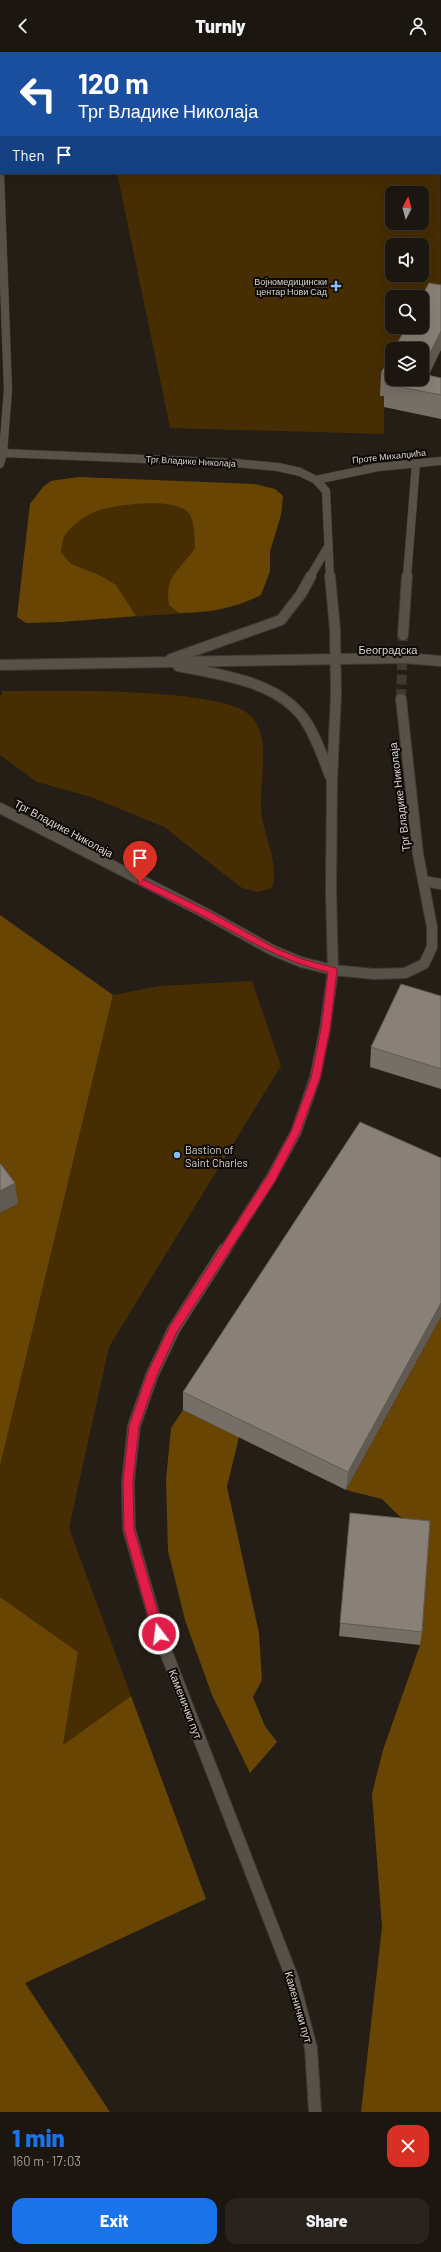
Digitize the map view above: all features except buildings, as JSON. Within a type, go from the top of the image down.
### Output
[{"type":"main road","points":[[0,174],[8,346],[8,390],[3,453],[0,464]]},
{"type":"main road","name":"Трг Владике Николаја","points":[[3,453],[236,463],[292,470],[316,480]]},
{"type":"main road","name":"Проте Михалџића","points":[[316,480],[347,471],[441,461]]},
{"type":"main road","points":[[403,635],[416,463]]},
{"type":"main road","points":[[316,480],[326,491],[327,548],[336,660],[330,892],[333,970]]},
{"type":"main road","points":[[161,662],[248,633],[281,620],[302,594],[327,548]]},
{"type":"main road","name":"Београдска","points":[[161,662],[403,658],[441,661]]},
{"type":"main road","points":[[2,665],[161,662],[226,676],[279,696],[300,714],[315,740],[332,780]]},
{"type":"main road","name":"Трг Владике Николаја","points":[[0,808],[207,914],[272,950],[301,962],[333,970],[374,974],[405,973],[424,964],[432,947],[432,927],[414,823],[401,713],[401,699]]},
{"type":"main road","points":[[423,882],[441,884]]},
{"type":"main road","name":"Каменички пут","points":[[315,2112],[311,2048],[293,1980],[159,1634],[129,1529],[128,1481],[134,1426],[152,1374],[174,1329],[271,1178],[296,1132],[315,1078],[325,1029],[333,970]]},
{"type":"shaded area","points":[[117,174],[440,174],[441,308],[429,301],[429,290],[385,290],[385,334],[412,334],[408,342],[385,342],[385,386],[389,386],[384,407],[384,434],[170,428]]},
{"type":"shaded area","points":[[79,477],[275,489],[283,496],[281,515],[270,551],[270,571],[261,595],[241,604],[215,611],[26,623],[17,617],[30,504],[43,487],[51,481]]},
{"type":"shaded area","points":[[79,477],[255,484],[275,489],[283,496],[281,515],[270,551],[270,571],[261,595],[231,607],[201,612],[179,613],[169,605],[169,587],[174,574],[195,548],[192,519],[184,509],[174,505],[147,503],[132,504],[106,508],[83,518],[74,525],[63,539],[61,552],[71,564],[99,575],[116,585],[136,616],[26,623],[17,617],[30,504],[43,487],[51,481]]},
{"type":"shaded area","points":[[2,691],[94,691],[174,695],[209,700],[236,707],[252,717],[258,726],[263,748],[261,805],[264,826],[274,867],[272,888],[258,892],[242,888],[164,827],[91,797],[37,782],[0,755],[0,695],[2,695]]},
{"type":"shaded area","points":[[0,915],[113,995],[0,1466],[0,1213],[18,1204],[0,1180]]},
{"type":"shaded area","points":[[252,981],[281,1066],[109,1347],[69,1528],[131,1696],[63,1745],[78,1652],[0,1597],[0,1466],[113,995],[159,986]]},
{"type":"shaded area","points":[[441,1317],[441,2112],[361,2112],[382,1927],[372,1794],[383,1750],[420,1645],[428,1535],[398,1515],[382,1499],[346,1490]]},
{"type":"shaded area","points":[[183,1410],[239,1437],[227,1487],[259,1633],[262,1680],[253,1697],[265,1726],[277,1742],[250,1773],[212,1695],[185,1620],[168,1551],[166,1480],[171,1428]]},
{"type":"shaded area","points":[[0,1597],[78,1652],[63,1745],[131,1696],[206,1899],[25,1983],[110,2112],[0,2112]]},
{"type":"tunnel","points":[[401,699],[403,635]]},
{"type":"place","name":"Војномедицински центар Нови Сад","points":[[336,286]]},
{"type":"place","name":"Bastion of Saint Charles","points":[[177,1155]]},
{"type":"route","points":[[140,882],[207,914],[272,950],[301,962],[333,970],[325,1029],[315,1078],[296,1132],[271,1178],[174,1329],[152,1374],[134,1426],[128,1481],[129,1529],[159,1634]]}]
